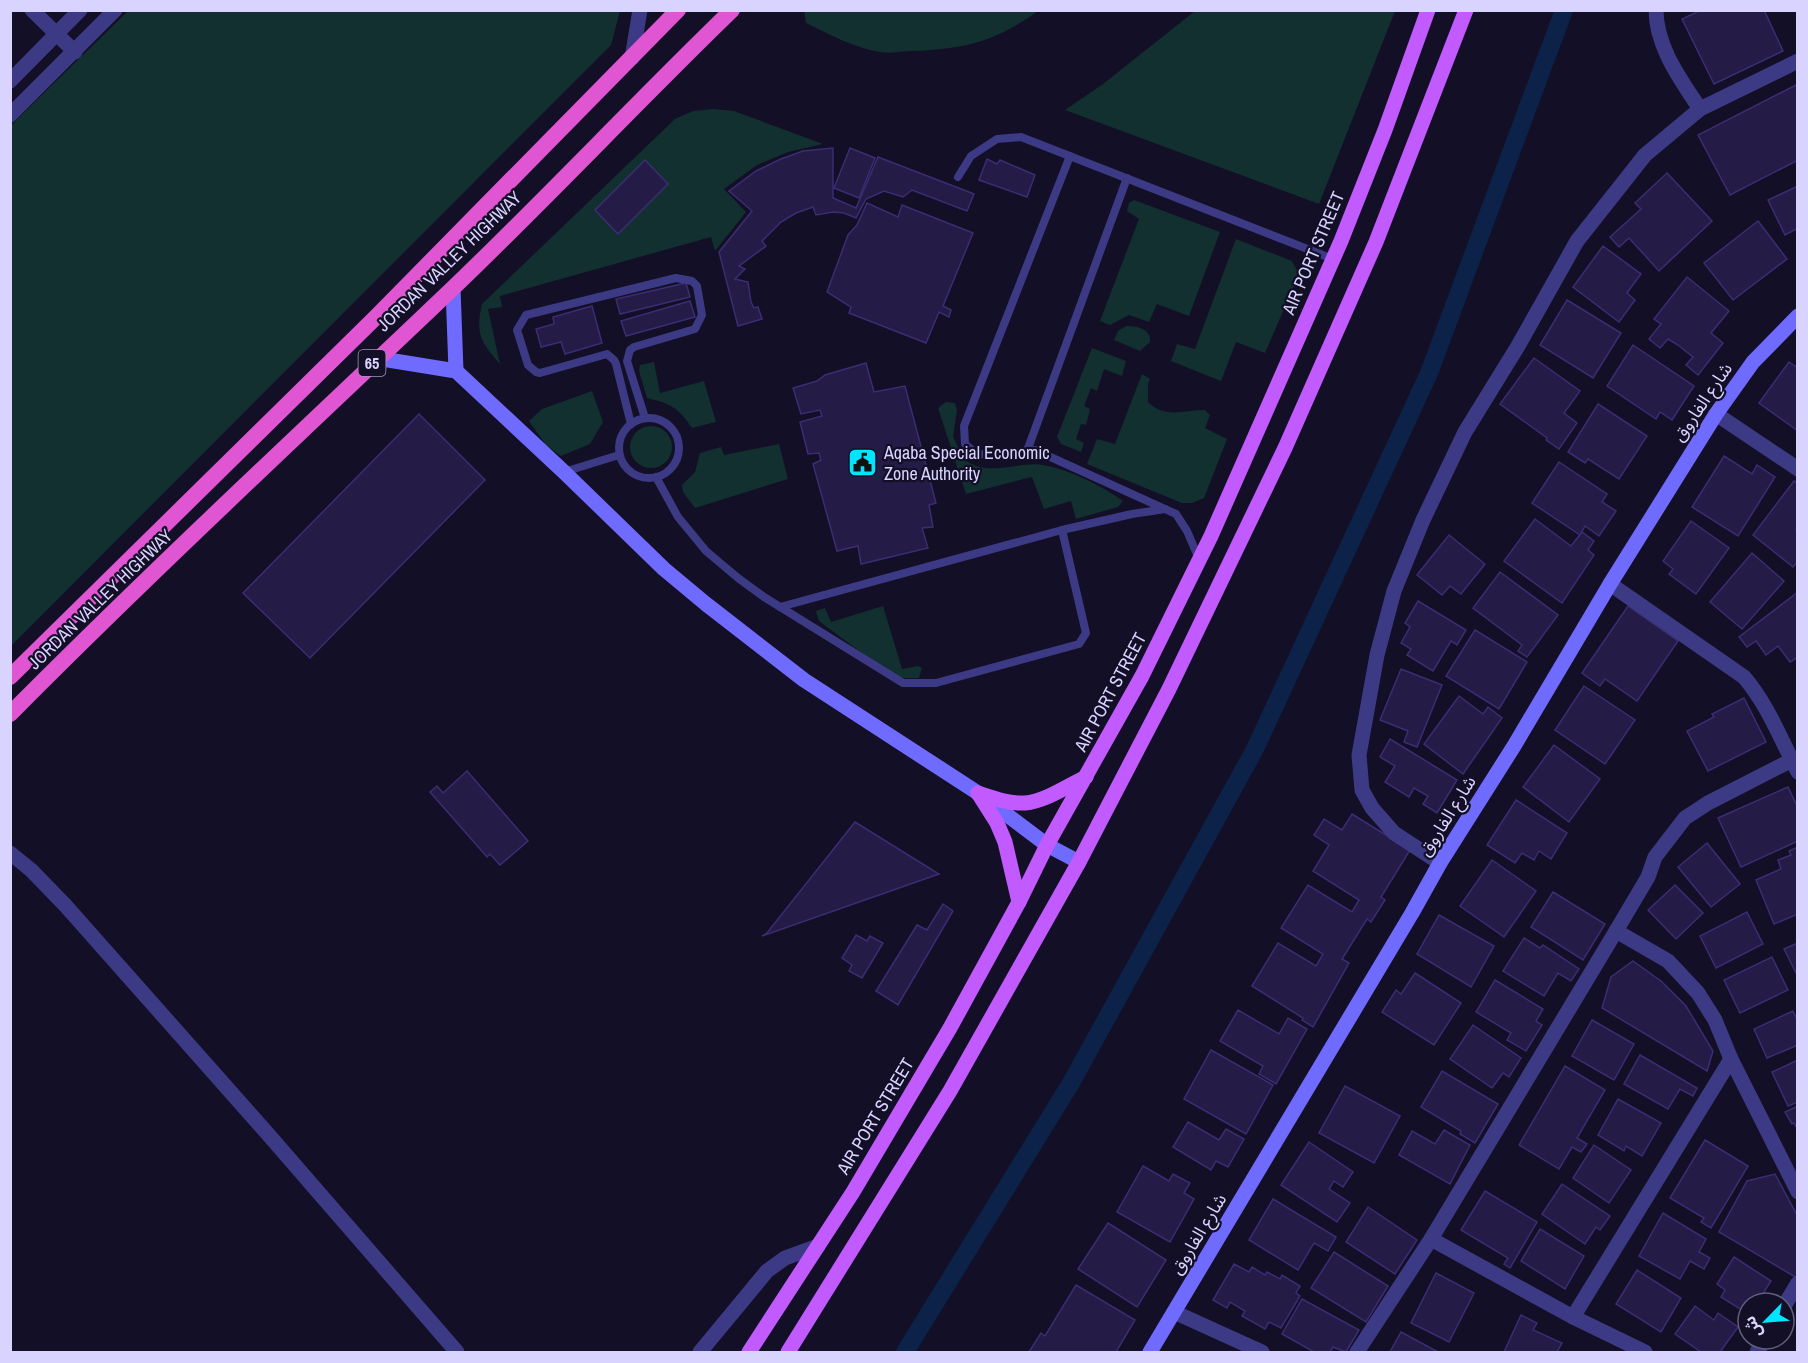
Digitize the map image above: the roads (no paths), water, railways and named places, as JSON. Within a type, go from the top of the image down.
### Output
[{"type":"highway","name":"JORDAN VALLEY HIGHWAY","points":[[11,677],[376,316],[678,10]]},
{"type":"highway","name":"JORDAN VALLEY HIGHWAY","points":[[10,714],[376,358],[453,288],[727,12]]},
{"type":"highway","points":[[11,677],[29,695]]},
{"type":"main road","name":"AIR PORT STREET","points":[[749,1353],[853,1192],[950,1028],[1019,902],[1047,844],[1142,676],[1200,560],[1333,259],[1385,130],[1428,10]]},
{"type":"main road","points":[[788,1353],[950,1091],[1079,862],[1169,689],[1285,448],[1377,242],[1466,10]]},
{"type":"main road","points":[[453,288],[456,371]]},
{"type":"main road","name":"شارع الفاروق","points":[[1150,1353],[1440,863],[1716,414],[1753,362],[1797,316]]},
{"type":"main road","points":[[376,358],[456,371],[664,569],[705,604],[804,680],[978,793],[1047,844],[1079,862]]},
{"type":"main road","points":[[978,793],[1005,801],[1026,803],[1049,795],[1086,777]]},
{"type":"main road","points":[[978,793],[997,823],[1005,843],[1019,902]]},
{"type":"street","points":[[32,10],[75,52]]},
{"type":"street","points":[[10,81],[80,10]]},
{"type":"street","points":[[10,115],[115,10]]},
{"type":"street","points":[[632,58],[640,10]]},
{"type":"street","points":[[1656,10],[1659,34],[1666,52],[1677,74],[1700,109]]},
{"type":"street","points":[[1440,863],[1394,833],[1372,808],[1362,790],[1359,755],[1377,655],[1394,591],[1423,520],[1465,432],[1518,346],[1576,241],[1645,155],[1700,109],[1797,61]]},
{"type":"street","points":[[1716,414],[1797,469]]},
{"type":"street","points":[[1358,1353],[1431,1239],[1616,931],[1648,877],[1655,857],[1685,818],[1708,803],[1795,766],[1756,691],[1744,677],[1610,584]]},
{"type":"street","points":[[10,853],[31,870],[65,905],[267,1133],[457,1353]]},
{"type":"street","points":[[1616,931],[1668,961],[1698,993],[1715,1020],[1731,1059],[1797,1192]]},
{"type":"street","points":[[1573,1317],[1731,1059]]},
{"type":"street","points":[[1431,1239],[1573,1317],[1645,1353]]},
{"type":"street","points":[[700,1353],[767,1271],[785,1258],[818,1246]]},
{"type":"street","points":[[1174,1312],[1262,1353]]},
{"type":"lane","points":[[958,177],[971,156],[997,139],[1021,137],[1333,259]]},
{"type":"lane","points":[[1070,156],[964,426],[965,444],[977,454],[994,455],[1035,450],[1176,514],[1187,531],[1200,560]]},
{"type":"lane","points":[[1028,451],[1127,178]]},
{"type":"lane","points":[[631,424],[616,364],[606,354],[540,373],[532,369],[528,364],[517,330],[526,315],[676,278],[692,281],[697,286],[702,315],[695,330],[634,347],[628,355],[627,361],[645,418]]},
{"type":"lane","points":[[645,418],[655,418],[664,422],[677,437],[679,447],[674,465],[667,472],[648,478],[639,477],[623,464],[618,444],[621,435],[631,424],[645,418]]},
{"type":"lane","points":[[564,472],[619,454]]},
{"type":"lane","points":[[656,477],[678,517],[706,551],[738,578],[780,607],[903,683],[936,683],[1079,644],[1086,633],[1062,530]]},
{"type":"lane","points":[[780,607],[1062,530],[1165,509]]},
{"type":"waterway","points":[[905,1352],[1071,1083],[1255,749],[1429,373],[1564,10]]},
{"type":"place","name":"Aqaba Special Economic Zone Authority","points":[[863,462]]}]
